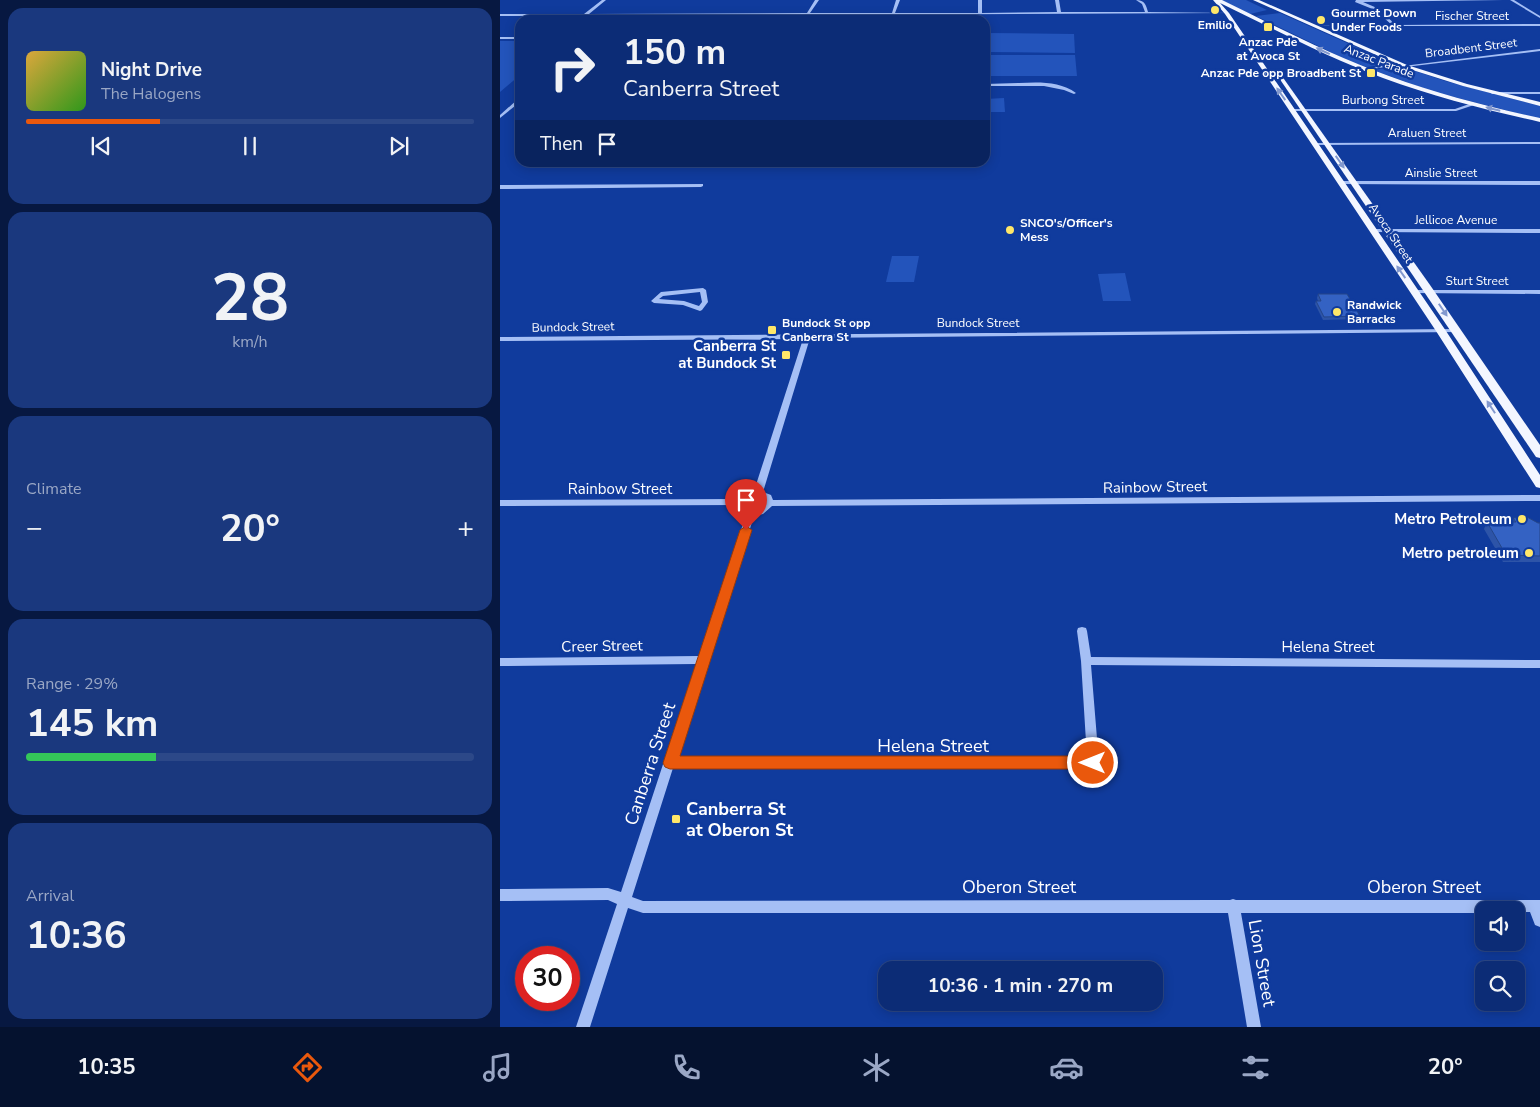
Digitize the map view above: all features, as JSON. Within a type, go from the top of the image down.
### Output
[{"type":"main road","name":"Avoca Street","points":[[1216,0],[1227,13],[1415,292],[1540,484]]},
{"type":"main road","name":"Anzac Parade","points":[[1216,0],[1245,19],[1261,21],[1364,69],[1425,91],[1540,120]]},
{"type":"main road","points":[[1245,19],[1270,11],[1249,0]]},
{"type":"main road","name":"Anzac Parade","points":[[1255,0],[1398,64],[1492,93],[1540,104]]},
{"type":"main road","name":"Avoca Street","points":[[1245,19],[1260,49],[1389,231],[1540,454]]},
{"type":"main road","points":[[1251,49],[1260,49]]},
{"type":"street","points":[[585,14],[604,0]]},
{"type":"street","points":[[808,14],[817,0]]},
{"type":"street","points":[[894,14],[898,0]]},
{"type":"street","points":[[980,0],[980,14]]},
{"type":"street","points":[[1057,0],[1059,13]]},
{"type":"street","points":[[1138,0],[1143,3],[1147,13]]},
{"type":"street","points":[[1355,0],[1500,0]]},
{"type":"street","points":[[1355,0],[1376,9],[1396,26]]},
{"type":"street","points":[[1512,0],[1540,16]]},
{"type":"street","points":[[500,15],[1227,13]]},
{"type":"street","name":"Fischer Street","points":[[1314,26],[1540,26]]},
{"type":"street","points":[[500,38],[515,38]]},
{"type":"street","name":"Broadbent Street","points":[[1406,66],[1540,50]]},
{"type":"street","points":[[1364,69],[1398,64]]},
{"type":"street","points":[[990,85],[1048,85],[1065,88],[1074,93]]},
{"type":"street","points":[[1492,93],[1540,93]]},
{"type":"street","points":[[500,118],[515,104]]},
{"type":"street","name":"Burbong Street","points":[[1292,110],[1456,110],[1472,104]]},
{"type":"street","name":"Araluen Street","points":[[1314,144],[1540,143]]},
{"type":"street","name":"Ainslie Street","points":[[1341,183],[1540,183]]},
{"type":"street","points":[[500,187],[701,186]]},
{"type":"street","name":"Jellicoe Avenue","points":[[1373,231],[1540,231]]},
{"type":"street","points":[[703,290],[705,302],[700,309],[684,303],[654,300],[661,294],[703,290]]},
{"type":"street","name":"Sturt Street","points":[[1415,292],[1540,292]]},
{"type":"street","name":"Bundock Street","points":[[500,338],[1457,331]]},
{"type":"street","points":[[758,493],[807,336]]},
{"type":"street","points":[[758,493],[768,497],[770,503],[762,511],[751,513],[741,508],[740,502],[749,495],[758,493]]},
{"type":"street","name":"Rainbow Street","points":[[770,503],[1540,498]]},
{"type":"street","name":"Rainbow Street","points":[[500,503],[740,502]]},
{"type":"street","name":"Canberra Street","points":[[583,1027],[751,513]]},
{"type":"street","name":"Helena Street","points":[[670,763],[1093,763],[1082,631]]},
{"type":"street","name":"Creer Street","points":[[500,662],[704,660]]},
{"type":"street","name":"Helena Street","points":[[1086,661],[1540,664]]},
{"type":"street","name":"Oberon Street","points":[[500,895],[608,894],[643,907],[1537,906]]},
{"type":"street","name":"Lion Street","points":[[1233,905],[1254,1027]]},
{"type":"street","points":[[1537,906],[1540,920]]},
{"type":"shaded area","points":[[1221,0],[1246,0],[1267,10],[1250,14]]},
{"type":"shaded area","points":[[1280,13],[1392,63],[1367,67],[1351,62],[1256,16]]},
{"type":"shaded area","points":[[990,33],[1074,34],[1075,53],[990,52]]},
{"type":"shaded area","points":[[500,41],[515,41],[515,79],[500,92]]},
{"type":"shaded area","points":[[990,55],[1075,55],[1077,76],[990,76]]},
{"type":"shaded area","points":[[1400,66],[1445,81],[1540,106],[1540,119],[1431,91],[1373,70]]},
{"type":"shaded area","points":[[1004,98],[1005,112],[990,112],[990,99]]},
{"type":"shaded area","points":[[892,256],[919,256],[914,282],[886,282]]},
{"type":"shaded area","points":[[1125,273],[1131,301],[1103,301],[1098,274]]},
{"type":"building","name":"Randwick Barracks","points":[[1318,294],[1347,294],[1360,316],[1324,317],[1316,301],[1321,301]]},
{"type":"building","name":"Metro petroleum","points":[[1527,517],[1540,523],[1540,556],[1506,555],[1487,522],[1516,522],[1513,518]]},
{"type":"place","name":"Emilio","points":[[1215,10]]},
{"type":"place","name":"Gourmet Down Under Foods","points":[[1321,20]]},
{"type":"place","name":"Anzac Pde at Avoca St","points":[[1268,27]]},
{"type":"place","name":"Anzac Pde opp Broadbent St","points":[[1371,73]]},
{"type":"place","name":"SNCO's/Officer's Mess","points":[[1010,230]]},
{"type":"place","name":"Randwick Barracks","points":[[1337,312]]},
{"type":"place","name":"Bundock St opp Canberra St","points":[[772,330]]},
{"type":"place","name":"Canberra St at Bundock St","points":[[786,355]]},
{"type":"place","name":"Metro Petroleum","points":[[1522,519]]},
{"type":"place","name":"Metro petroleum","points":[[1529,553]]},
{"type":"place","name":"Canberra St at Oberon St","points":[[676,819]]},
{"type":"route","points":[[746,530],[670,763],[1093,763]]}]
